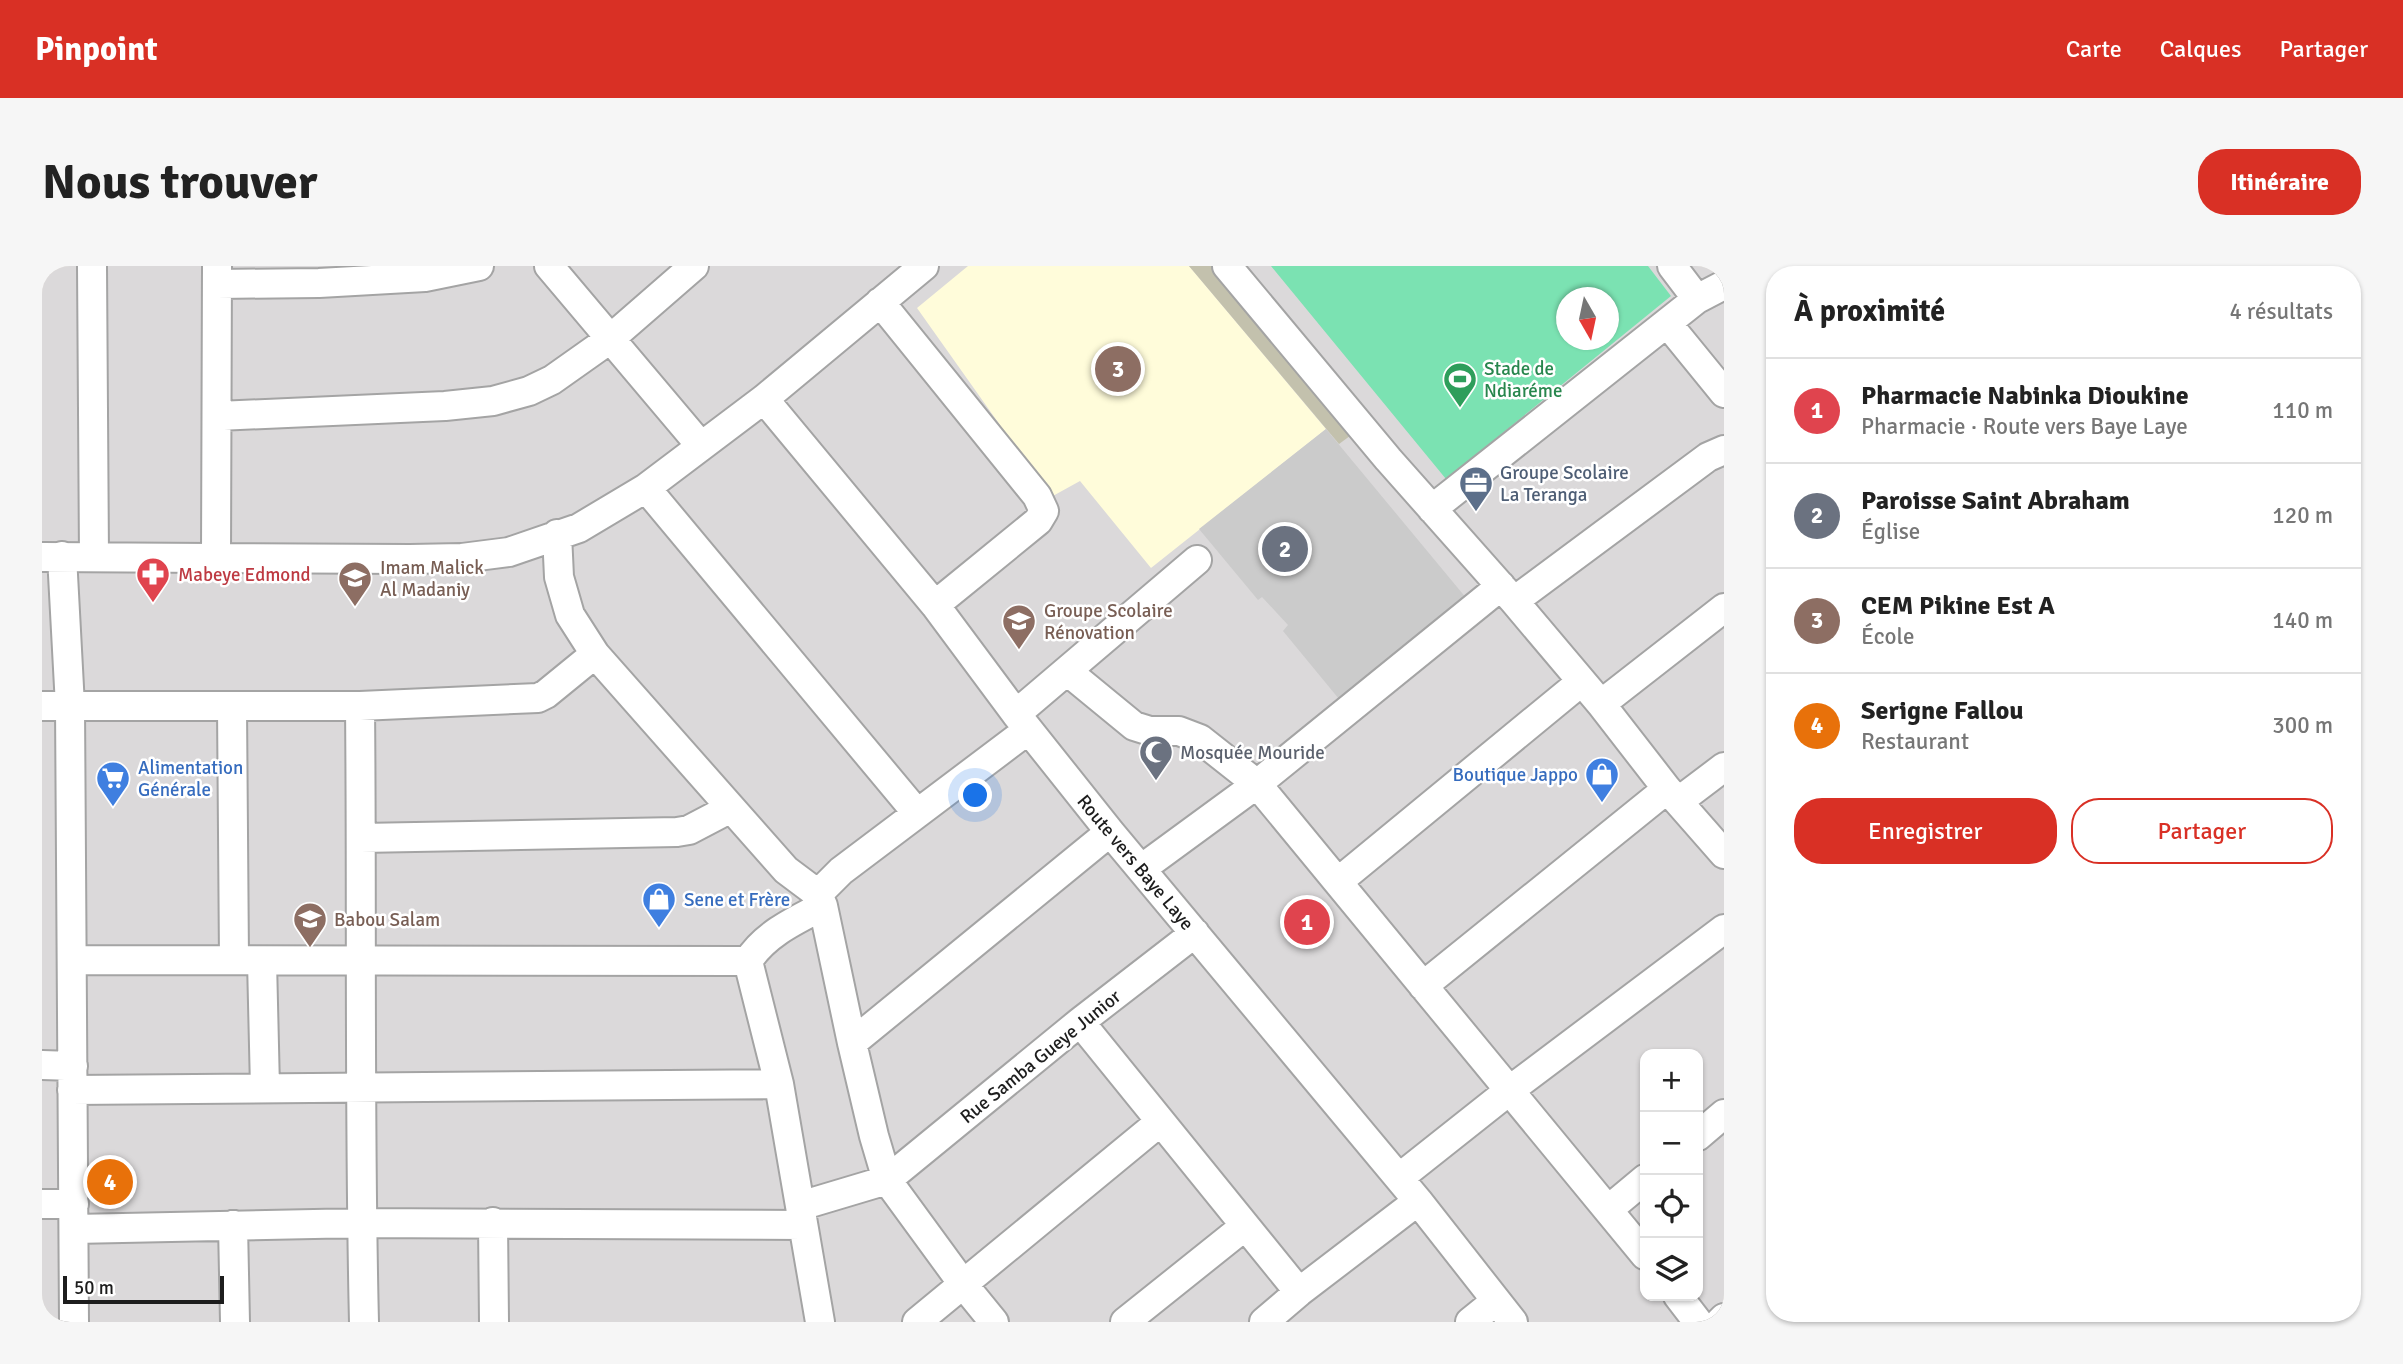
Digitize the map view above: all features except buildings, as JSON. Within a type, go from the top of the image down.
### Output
[{"type":"street","points":[[92,266],[94,556]]},
{"type":"street","points":[[216,556],[217,275],[319,283],[425,277],[479,266]]},
{"type":"street","points":[[549,266],[701,446]]},
{"type":"street","points":[[218,416],[445,406],[493,401],[529,391],[552,380],[610,339],[694,266]]},
{"type":"street","points":[[74,1322],[70,706],[52,557],[462,558],[509,552],[579,528],[646,488],[764,398],[889,284],[925,266]]},
{"type":"street","points":[[1227,266],[1601,704],[1724,854]]},
{"type":"street","points":[[1672,266],[1697,299]]},
{"type":"street","points":[[889,284],[1037,496],[1044,510],[1038,522],[935,605]]},
{"type":"street","points":[[1432,509],[1697,299],[1724,285]]},
{"type":"street","points":[[1667,323],[1724,393]]},
{"type":"street","name":"Route vers Baye Laye","points":[[764,398],[935,605],[1022,722],[1110,832],[1418,1201],[1505,1311]]},
{"type":"street","points":[[1141,869],[1508,594],[1708,457],[1724,450]]},
{"type":"street","points":[[646,488],[917,813]]},
{"type":"street","points":[[557,534],[562,590],[570,615],[594,654],[786,870],[821,900],[852,1043],[887,1180],[994,1322]]},
{"type":"street","points":[[820,1322],[779,1084],[748,961],[754,951],[776,932],[821,900],[841,871],[917,813],[1022,722],[1067,671],[1197,560]]},
{"type":"street","points":[[1601,704],[1724,608]]},
{"type":"street","points":[[42,706],[360,706],[537,698],[546,694],[594,654]]},
{"type":"street","points":[[1067,671],[1134,726],[1150,731],[1179,731],[1200,739],[1257,783],[1640,1249]]},
{"type":"street","points":[[1339,881],[1581,682]]},
{"type":"street","points":[[360,706],[360,1087],[364,1322]]},
{"type":"street","points":[[232,707],[248,960],[265,1088]]},
{"type":"street","points":[[1423,986],[1673,795],[1724,767]]},
{"type":"street","points":[[361,838],[677,832],[689,830],[732,808]]},
{"type":"street","points":[[852,1043],[1110,832]]},
{"type":"street","points":[[1399,1178],[1510,1090],[1724,929]]},
{"type":"street","name":"Rue Samba Gueye Junior","points":[[887,1180],[1080,1022],[1195,933]]},
{"type":"street","points":[[73,960],[748,961]]},
{"type":"street","points":[[1080,1022],[1299,1292]]},
{"type":"street","points":[[42,1065],[73,1078],[265,1088],[779,1084]]},
{"type":"street","points":[[1703,1132],[1724,1114]]},
{"type":"street","points":[[917,1322],[1160,1122]]},
{"type":"street","points":[[42,1204],[74,1216],[233,1225],[801,1216],[887,1180]]},
{"type":"street","points":[[1609,1209],[1640,1183]]},
{"type":"street","points":[[1264,1322],[1418,1201]]},
{"type":"street","points":[[493,1222],[494,1322]]},
{"type":"street","points":[[233,1225],[235,1322]]},
{"type":"street","points":[[1140,1317],[1245,1226]]},
{"type":"street","points":[[1682,1301],[1698,1322]]},
{"type":"street","points":[[1470,1322],[1505,1311]]},
{"type":"street","points":[[1720,1322],[1724,1318]]},
{"type":"shaded area","points":[[42,266],[1724,266],[1724,1322],[42,1322]]},
{"type":"shaded area","points":[[968,266],[1189,266],[1326,429],[1151,568],[1080,481],[1051,497],[917,308]]},
{"type":"shaded area","points":[[1189,266],[1214,266],[1354,433],[1339,444]]},
{"type":"shaded area","points":[[1326,429],[1467,599],[1339,699],[1283,631],[1288,625],[1262,597],[1258,600],[1199,529]]},
{"type":"green space","name":"Stade de Ndiaréme","points":[[1271,266],[1648,266],[1671,296],[1619,338],[1619,287],[1556,287],[1556,350],[1605,350],[1446,479]]},
{"type":"place","name":"CEM Pikine Est A","points":[[1118,369]]},
{"type":"place","name":"Stade de Ndiaréme","points":[[1460,409]]},
{"type":"place","name":"Groupe Scolaire La Teranga","points":[[1476,513]]},
{"type":"place","name":"Paroisse Saint Abraham","points":[[1285,549]]},
{"type":"place","name":"Mabeye Edmond","points":[[153,604]]},
{"type":"place","name":"Imam Malick Al Madaniy","points":[[355,608]]},
{"type":"place","name":"Groupe Scolaire Rénovation","points":[[1019,651]]},
{"type":"place","name":"Mosquée Mouride","points":[[1156,782]]},
{"type":"place","name":"Boutique Jappo","points":[[1602,804]]},
{"type":"place","name":"Alimentation Générale","points":[[113,808]]},
{"type":"place","name":"Pharmacie Nabinka Dioukine","points":[[1307,922]]},
{"type":"place","name":"Sene et Frère","points":[[659,929]]},
{"type":"place","name":"Babou Salam","points":[[310,949]]},
{"type":"place","name":"Serigne Fallou","points":[[110,1182]]}]
